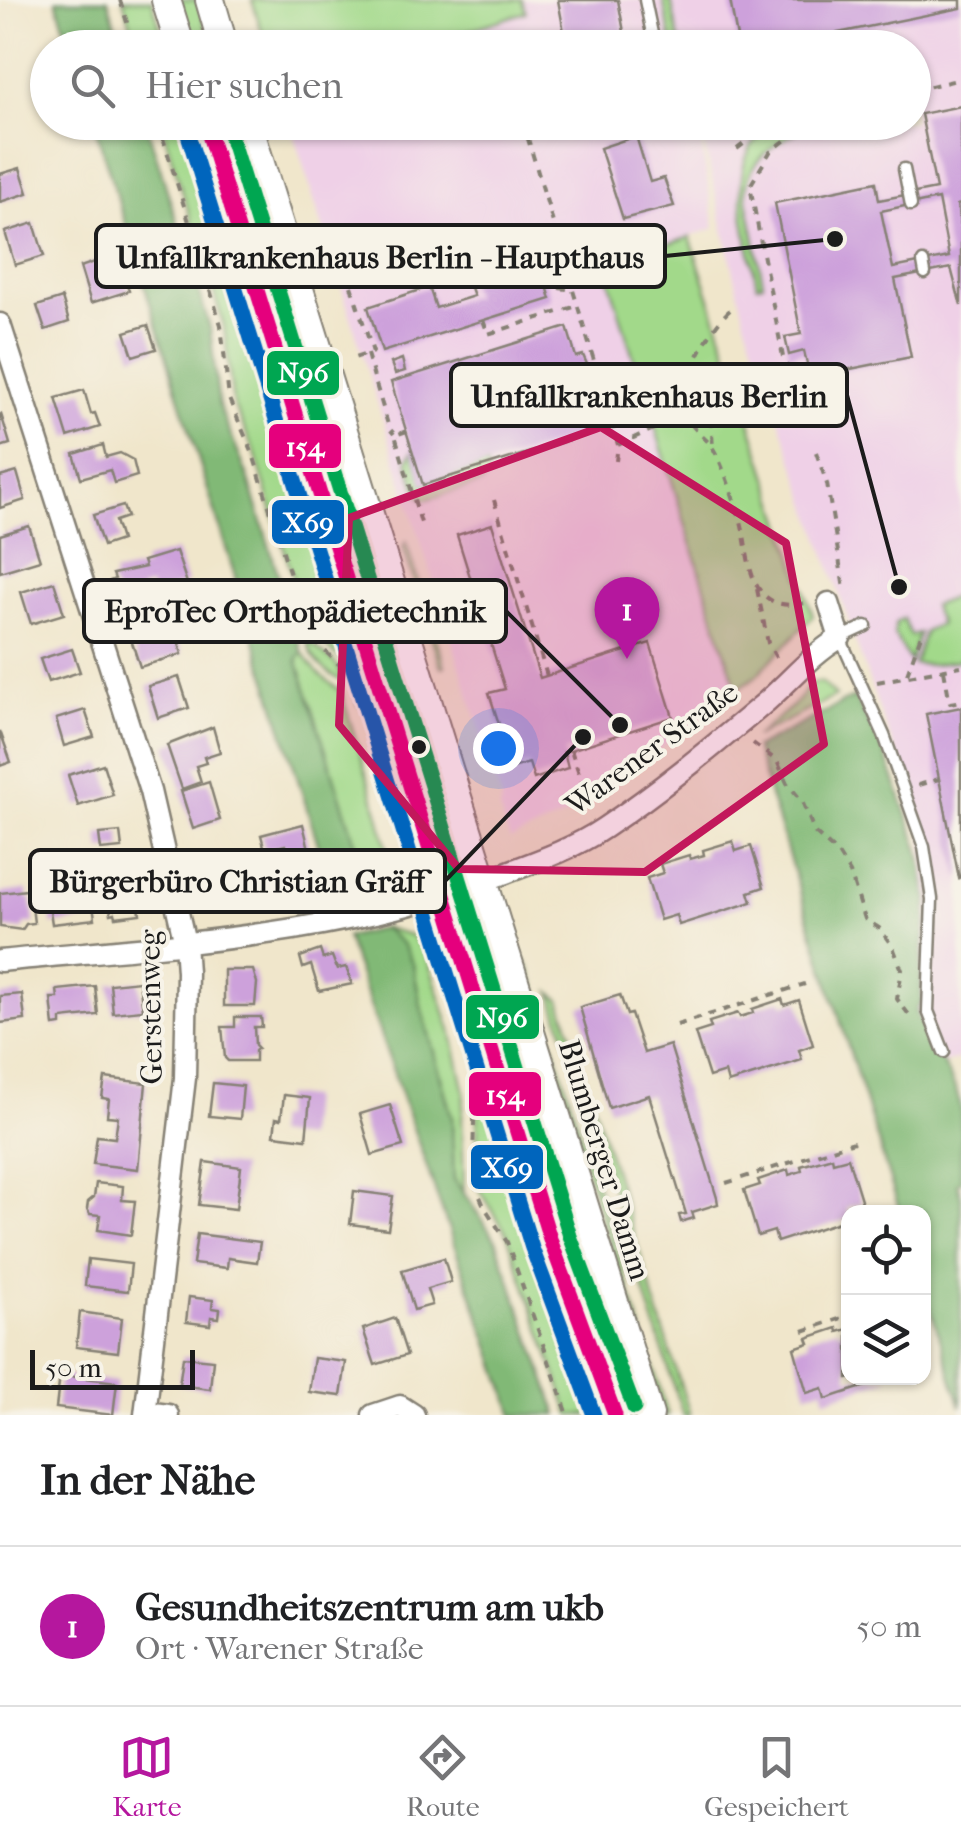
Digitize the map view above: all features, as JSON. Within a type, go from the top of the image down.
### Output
[{"type":"main road","points":[[166,0],[175,30]]},
{"type":"main road","points":[[210,0],[219,30]]},
{"type":"main road","points":[[211,140],[551,1242],[615,1415]]},
{"type":"main road","name":"Blumberger Damm","points":[[254,140],[650,1415]]},
{"type":"street","name":"Gerstenweg","points":[[0,324],[150,792],[185,943],[185,1078],[145,1414]]},
{"type":"street","points":[[820,602],[855,631]]},
{"type":"street","name":"Warener Straße","points":[[0,961],[185,943],[347,919],[411,907],[483,882],[602,829],[724,736],[825,647],[855,631]]},
{"type":"street","points":[[373,1415],[400,1406],[414,1415]]},
{"type":"street","points":[[145,1414],[168,1415]]},
{"type":"lane","points":[[645,0],[651,30]]},
{"type":"lane","points":[[904,169],[911,205]]},
{"type":"lane","points":[[855,631],[861,688],[904,788],[931,878],[928,1011],[944,1052]]},
{"type":"path","points":[[120,0],[129,30]]},
{"type":"path","points":[[931,86],[961,79]]},
{"type":"path","points":[[164,140],[221,325],[229,400],[252,454],[309,636],[344,669],[366,729]]},
{"type":"path","points":[[528,140],[618,444],[616,461]]},
{"type":"path","points":[[737,149],[749,140]]},
{"type":"path","points":[[786,140],[770,152],[750,186],[786,370],[802,401]]},
{"type":"path","points":[[351,286],[373,352],[354,358]]},
{"type":"path","points":[[559,288],[573,290]]},
{"type":"path","points":[[484,320],[488,334],[578,306]]},
{"type":"path","points":[[713,448],[686,414],[685,398],[702,348],[716,322],[730,310]]},
{"type":"path","points":[[367,354],[420,523]]},
{"type":"path","points":[[618,444],[786,370],[807,365]]},
{"type":"path","points":[[710,402],[713,448],[740,516],[768,643],[776,660],[785,667]]},
{"type":"path","points":[[395,435],[406,431]]},
{"type":"path","points":[[816,452],[855,631]]},
{"type":"path","points":[[494,500],[548,676]]},
{"type":"path","points":[[756,585],[768,599],[782,604],[820,602]]},
{"type":"path","points":[[906,676],[922,632]]},
{"type":"path","points":[[861,688],[961,666]]},
{"type":"path","points":[[944,669],[950,704],[961,702]]},
{"type":"path","points":[[754,742],[777,761],[802,801],[814,833],[838,854],[850,874],[865,918],[893,947],[902,970],[898,999],[902,1008],[944,1052]]},
{"type":"path","points":[[571,750],[591,808]]},
{"type":"path","points":[[904,788],[939,779]]},
{"type":"path","points":[[677,1025],[805,984]]},
{"type":"path","points":[[475,1081],[476,1186],[507,1242],[568,1415]]},
{"type":"path","points":[[726,1182],[854,1142]]},
{"type":"path","points":[[802,1331],[841,1318]]},
{"type":"highlighted area","points":[[601,427],[786,543],[824,744],[645,872],[459,869],[339,725],[349,518]]},
{"type":"shaded area","points":[[522,0],[961,0],[961,1059],[942,1063],[936,1046],[924,1037],[916,1009],[922,1001],[928,901],[921,813],[881,715],[745,320],[703,140],[931,140],[931,30],[472,30],[525,13]]},
{"type":"shaded area","points":[[295,140],[701,140],[715,228],[606,266],[737,690],[579,810],[510,840],[500,812],[502,800]]},
{"type":"green space","points":[[56,0],[108,0],[117,30],[66,30]]},
{"type":"green space","points":[[123,0],[152,0],[161,30],[133,30]]},
{"type":"green space","points":[[179,0],[197,0],[207,30],[189,30]]},
{"type":"green space","points":[[252,0],[522,0],[526,12],[469,30],[261,30]]},
{"type":"green space","points":[[663,0],[671,0],[677,30],[669,30]]},
{"type":"green space","points":[[99,140],[151,140],[210,328],[219,406],[248,477],[302,652],[297,660],[367,880],[337,905]]},
{"type":"green space","points":[[166,140],[195,140],[272,383],[295,492],[362,704],[359,705],[345,663],[309,631],[255,453],[233,404],[224,326]]},
{"type":"green space","points":[[222,140],[240,140],[456,834],[448,836],[379,620],[357,570]]},
{"type":"green space","points":[[784,140],[756,164],[747,183],[763,283],[757,285],[741,185],[754,142]]},
{"type":"green space","points":[[690,237],[813,616],[756,676],[737,690],[605,266]]},
{"type":"green space","points":[[413,451],[424,485],[487,465],[489,476],[482,484],[425,500],[419,496],[407,461]]},
{"type":"green space","points":[[406,542],[445,666],[441,668],[403,547]]},
{"type":"green space","points":[[961,594],[961,660],[914,664],[925,631],[940,624],[932,606]]},
{"type":"green space","points":[[903,618],[911,636],[919,633],[910,662],[894,634],[896,623]]},
{"type":"green space","points":[[307,640],[336,664],[345,683],[321,666]]},
{"type":"green space","points":[[302,652],[317,672],[341,692],[379,815],[389,857],[387,877],[374,898],[337,905],[366,880],[297,660]]},
{"type":"green space","points":[[821,682],[836,696],[755,737],[793,706],[812,683]]},
{"type":"green space","points":[[854,697],[882,745],[920,851],[928,901],[922,1001],[916,1009],[961,1109],[961,1181],[957,1183],[961,1197],[961,1407],[931,1310],[931,1205],[898,1205],[755,748]]},
{"type":"green space","points":[[384,928],[411,935],[425,951],[451,1030],[465,1092],[464,1196],[454,1179],[452,1118],[413,964]]},
{"type":"green space","points":[[384,928],[403,945],[413,964],[452,1118],[454,1179],[496,1240],[558,1415],[514,1415],[346,937]]},
{"type":"green space","points":[[481,946],[509,1038],[534,1081],[637,1415],[627,1415],[554,1208],[473,950]]},
{"type":"green space","points":[[521,956],[530,969],[668,1415],[662,1415]]},
{"type":"green space","points":[[551,992],[561,1001],[690,1415],[683,1415]]},
{"type":"green space","points":[[486,1077],[601,1415],[570,1415],[507,1234],[479,1188],[479,1080]]},
{"type":"building","points":[[558,0],[618,0],[624,30],[564,30]]},
{"type":"building","points":[[730,0],[961,0],[961,8],[853,30],[736,30]]},
{"type":"building","points":[[961,106],[961,204],[957,205],[961,227],[961,306],[951,268],[895,279],[911,357],[810,377],[804,351],[789,355],[785,337],[801,334],[775,203],[876,182],[879,200],[936,189],[926,140],[931,140],[931,112]],"holes":[[[938,199],[949,257],[893,268],[881,211]]]},
{"type":"building","points":[[637,140],[650,182],[664,178],[674,206],[623,219],[600,148]]},
{"type":"building","points":[[20,168],[28,193],[0,202],[0,174]]},
{"type":"building","points":[[34,223],[44,256],[15,265],[5,232]]},
{"type":"building","points":[[118,254],[129,291],[91,303],[80,267]]},
{"type":"building","points":[[537,254],[551,299],[382,352],[368,307],[429,287],[436,308],[474,296],[467,276]]},
{"type":"building","points":[[62,298],[69,322],[45,330],[37,306]]},
{"type":"building","points":[[148,325],[156,349],[133,356],[125,332]]},
{"type":"building","points":[[567,327],[576,357],[583,355],[596,385],[593,386],[597,399],[589,402],[599,431],[423,485],[391,382]]},
{"type":"building","points":[[402,359],[405,371],[395,374],[391,363]]},
{"type":"building","points":[[84,390],[91,414],[95,413],[100,427],[68,437],[56,398]]},
{"type":"building","points":[[0,415],[10,444],[0,447]]},
{"type":"building","points":[[103,445],[106,457],[120,453],[133,460],[137,476],[114,483],[110,470],[81,478],[74,454]]},
{"type":"building","points":[[17,472],[25,500],[0,508],[0,477]]},
{"type":"building","points":[[123,506],[127,517],[115,521],[121,540],[103,546],[93,515]]},
{"type":"building","points":[[492,524],[540,678],[650,643],[673,717],[564,752],[568,768],[534,779],[529,763],[513,768],[489,693],[505,689],[457,535]]},
{"type":"building","points":[[29,526],[40,560],[0,572],[0,535]]},
{"type":"building","points":[[176,551],[187,583],[152,594],[150,586],[140,589],[144,602],[125,609],[110,581],[115,579],[113,574],[145,567],[143,561]]},
{"type":"building","points":[[54,582],[64,614],[31,624],[21,592]]},
{"type":"building","points":[[170,614],[182,654],[140,667],[127,627]]},
{"type":"building","points":[[72,649],[80,672],[48,682],[40,659]]},
{"type":"building","points":[[179,677],[189,708],[158,718],[148,686]]},
{"type":"building","points":[[961,707],[961,877],[959,878],[926,714]]},
{"type":"building","points":[[85,710],[94,737],[64,746],[56,719]]},
{"type":"building","points":[[213,727],[220,752],[204,757],[206,763],[196,766],[201,782],[182,789],[167,745]]},
{"type":"building","points":[[0,731],[11,762],[0,766]]},
{"type":"building","points":[[103,764],[113,795],[78,806],[68,775]]},
{"type":"building","points":[[209,782],[220,820],[193,829],[181,791]]},
{"type":"building","points":[[303,824],[313,866],[291,871],[285,845],[265,850],[261,835]]},
{"type":"building","points":[[120,832],[122,848],[101,850],[99,834]]},
{"type":"building","points":[[733,841],[736,851],[751,846],[764,887],[749,892],[752,902],[679,925],[676,915],[660,920],[647,878],[663,873],[660,864],[689,855],[690,859],[704,855],[703,850]]},
{"type":"building","points":[[88,866],[95,919],[52,924],[49,904],[63,902],[61,887],[49,885],[49,872]]},
{"type":"building","points":[[135,874],[140,914],[116,917],[111,914],[107,886],[111,885],[110,877]]},
{"type":"building","points":[[27,890],[34,923],[26,924],[22,930],[0,927],[0,893]]},
{"type":"building","points":[[320,950],[323,959],[332,956],[337,969],[346,967],[352,984],[319,991],[311,965],[303,968],[300,957]]},
{"type":"building","points":[[224,970],[253,970],[257,983],[255,1006],[224,1006]]},
{"type":"building","points":[[139,981],[143,1010],[113,1013],[110,984]]},
{"type":"building","points":[[95,986],[98,1015],[61,1019],[61,1025],[54,1026],[51,998],[58,998],[57,990]]},
{"type":"building","points":[[22,994],[25,1020],[0,1023],[0,996]]},
{"type":"building","points":[[620,995],[644,1053],[670,1045],[717,1198],[718,1204],[692,1212],[694,1218],[681,1222],[679,1215],[686,1214],[649,1095],[609,1108],[580,1007]]},
{"type":"building","points":[[782,999],[784,1005],[799,1000],[813,1045],[799,1050],[802,1060],[728,1083],[725,1072],[709,1077],[695,1033],[711,1028],[709,1022],[738,1013],[740,1017],[753,1013],[752,1009]]},
{"type":"building","points":[[235,1017],[261,1017],[262,1027],[254,1027],[258,1048],[255,1061],[225,1058],[222,1027],[235,1027]]},
{"type":"building","points":[[105,1078],[146,1083],[138,1169],[93,1164],[97,1136],[115,1138],[118,1117],[107,1116],[109,1099],[102,1098]]},
{"type":"building","points":[[213,1083],[243,1086],[240,1119],[209,1116]]},
{"type":"building","points":[[284,1095],[310,1098],[306,1139],[274,1135]]},
{"type":"building","points":[[390,1105],[403,1146],[372,1155],[360,1114]]},
{"type":"building","points":[[832,1157],[833,1162],[848,1158],[862,1203],[841,1205],[841,1221],[777,1242],[774,1231],[758,1236],[744,1190],[760,1185],[758,1180],[788,1170],[789,1175],[802,1171],[801,1166]]},
{"type":"building","points":[[205,1162],[241,1167],[236,1209],[199,1205]]},
{"type":"building","points":[[96,1183],[123,1186],[122,1200],[135,1201],[131,1235],[98,1230],[100,1215],[90,1214],[87,1209]]},
{"type":"building","points":[[354,1191],[393,1196],[388,1229],[350,1224]]},
{"type":"building","points":[[197,1234],[260,1242],[257,1262],[228,1258],[227,1268],[193,1264]]},
{"type":"building","points":[[444,1258],[451,1282],[427,1289],[432,1305],[414,1310],[402,1270]]},
{"type":"building","points":[[88,1259],[131,1264],[128,1291],[85,1286]]},
{"type":"building","points":[[189,1297],[213,1300],[212,1308],[220,1309],[219,1318],[211,1317],[210,1325],[186,1322]]},
{"type":"building","points":[[80,1312],[122,1318],[118,1352],[76,1347]]},
{"type":"building","points":[[395,1318],[407,1355],[375,1365],[363,1329]]},
{"type":"building","points":[[837,1328],[841,1331],[841,1385],[869,1385],[826,1399],[823,1388],[807,1393],[794,1348],[809,1343],[807,1338]]},
{"type":"building","points":[[183,1357],[213,1360],[210,1389],[179,1385]]},
{"type":"building","points":[[314,1358],[346,1362],[341,1396],[309,1392]]},
{"type":"building","points":[[60,1375],[117,1382],[113,1415],[56,1408]]},
{"type":"transit line","name":"X69","points":[[190,140],[532,1248],[594,1415]]},
{"type":"transit line","name":"154","points":[[211,140],[551,1242],[615,1415]]},
{"type":"transit line","name":"N96","points":[[232,140],[570,1236],[634,1408]]},
{"type":"place","name":"Unfallkrankenhaus Berlin - Haupthaus","points":[[835,239]]},
{"type":"place","name":"Unfallkrankenhaus Berlin","points":[[899,587]]},
{"type":"place","name":"Gesundheitszentrum am ukb","points":[[627,659]]},
{"type":"place","name":"EproTec Orthopädietechnik","points":[[620,725]]},
{"type":"place","name":"Bürgerbüro Christian Gräff","points":[[583,737]]}]
